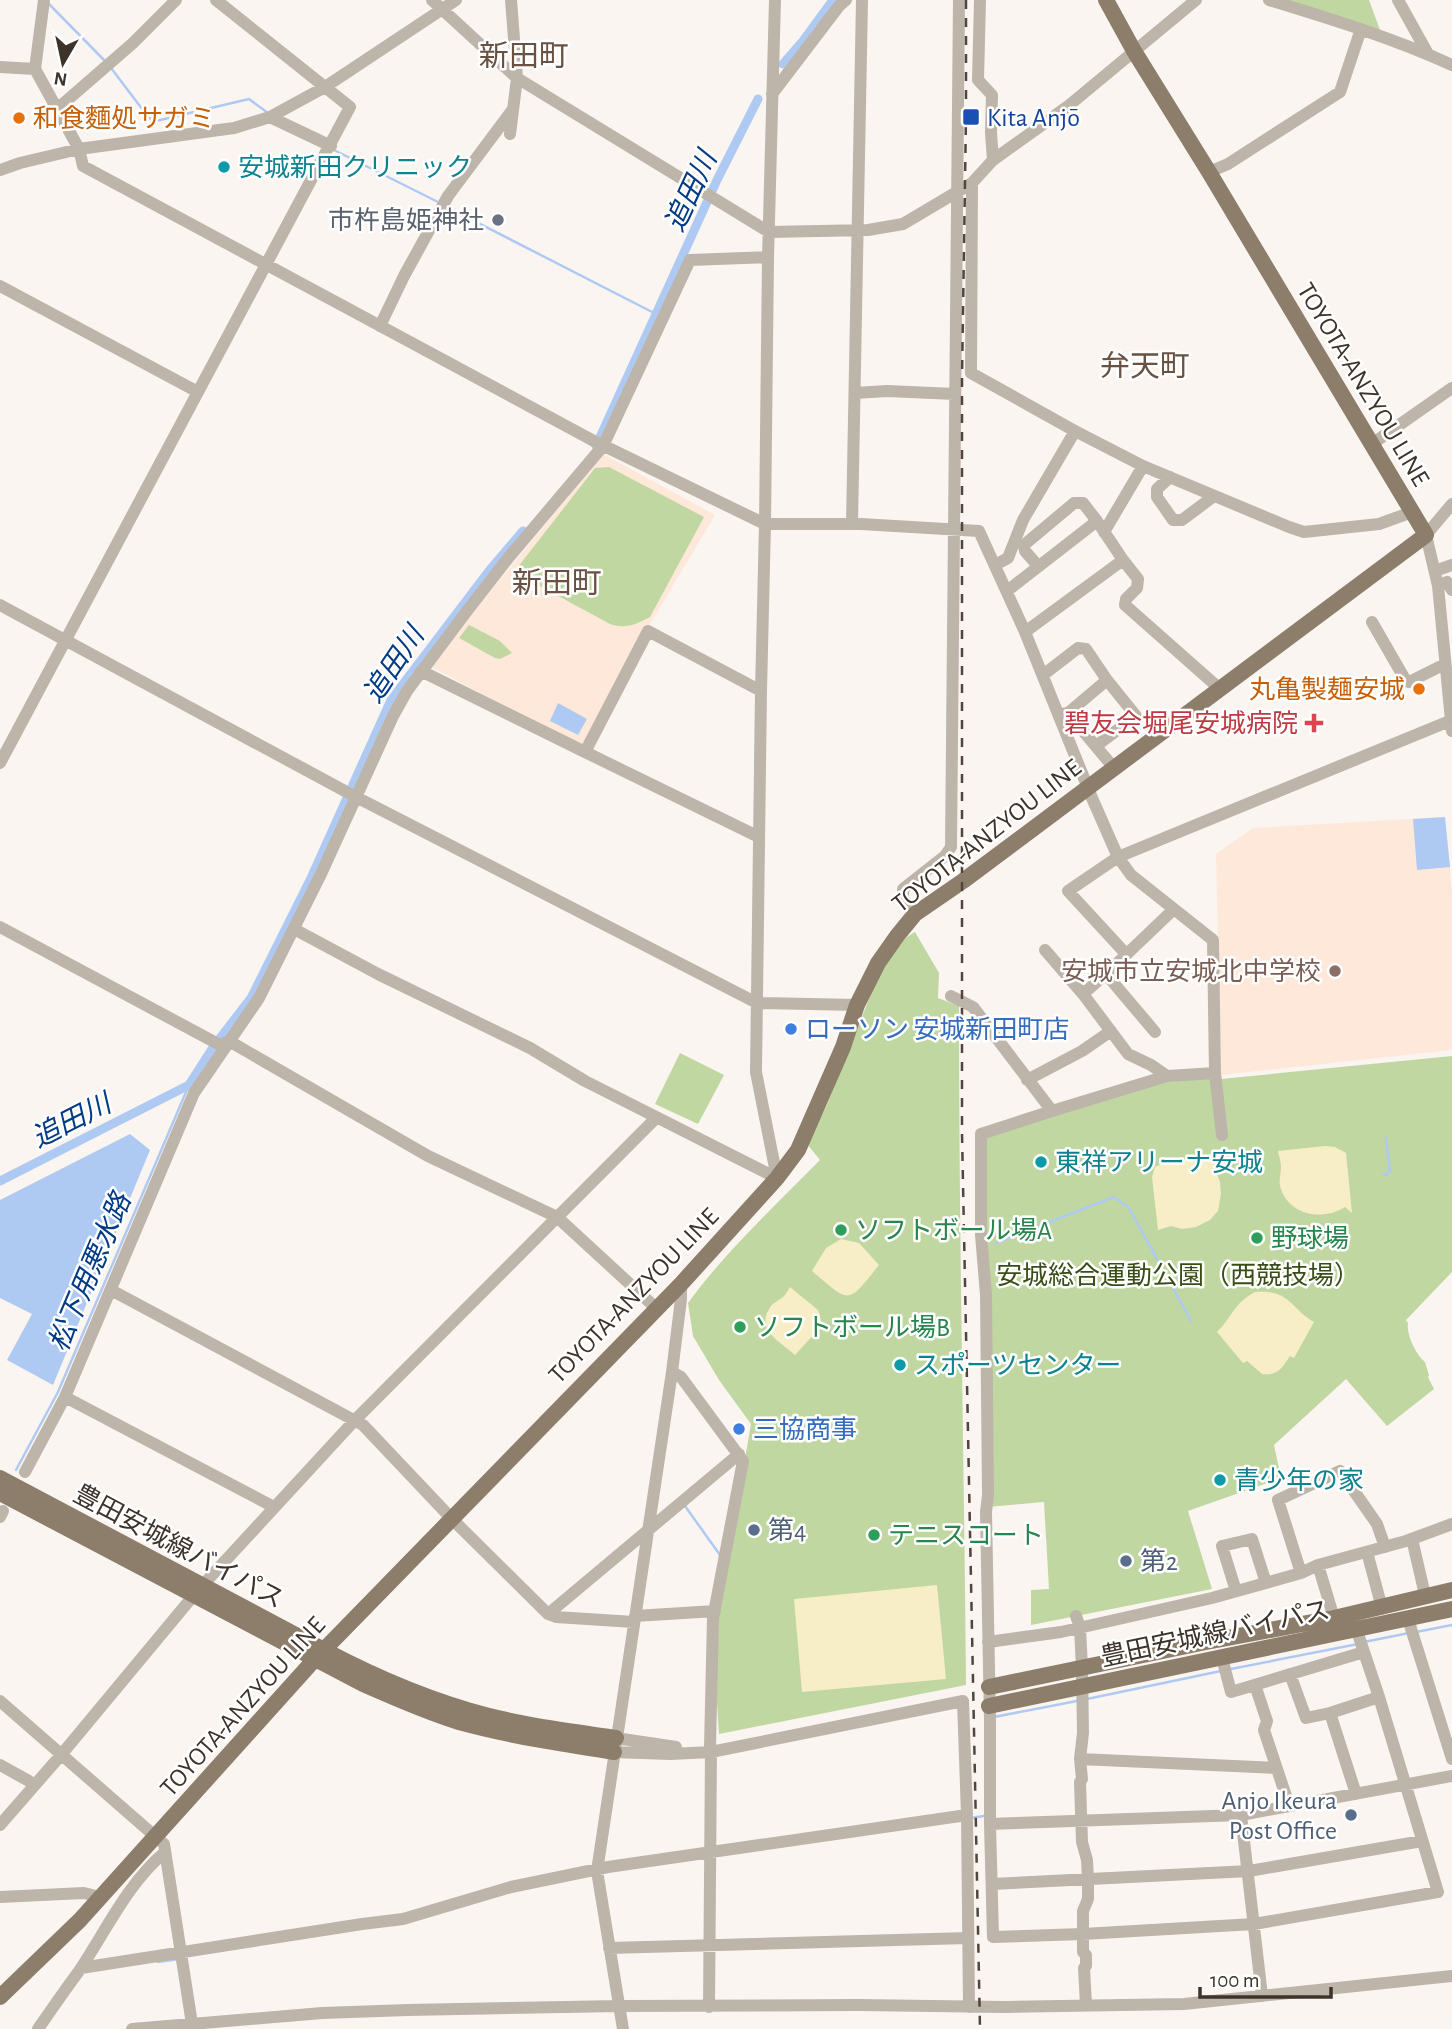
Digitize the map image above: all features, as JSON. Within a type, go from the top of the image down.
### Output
[{"type":"main road","name":"TOYOTA-ANZYOU LINE","points":[[0,1997],[79,1920],[319,1655],[681,1284],[777,1178],[798,1150],[843,1047],[857,1005],[878,963],[915,914],[1426,535],[1209,172],[1133,51],[1107,1]]},
{"type":"main road","name":"豊田安城線バイパス","points":[[0,1478],[319,1655],[463,1709],[615,1745]]},
{"type":"main road","name":"豊田安城線バイパス","points":[[0,1493],[198,1590]]},
{"type":"main road","name":"豊田安城線バイパス","points":[[989,1687],[1382,1608],[1452,1590]]},
{"type":"main road","name":"豊田安城線バイパス","points":[[989,1706],[1452,1609]]},
{"type":"street","points":[[44,0],[35,69],[79,149],[83,166],[599,444],[765,524],[857,524],[979,531],[1043,675],[1064,714],[1088,787],[1118,856],[1131,875],[1213,940],[1215,1073],[1222,1135]]},
{"type":"street","points":[[57,109],[133,43],[176,0]]},
{"type":"street","points":[[0,763],[350,107],[216,0]]},
{"type":"street","points":[[432,0],[517,78],[769,232],[861,230],[903,224],[972,183],[993,160],[1067,107],[1196,0]]},
{"type":"street","points":[[0,170],[79,149],[234,128],[270,117],[325,87],[456,0]]},
{"type":"street","points":[[510,135],[517,78],[511,0]]},
{"type":"street","points":[[775,0],[768,257],[756,1072],[777,1178]]},
{"type":"street","points":[[772,94],[846,0]]},
{"type":"street","points":[[857,524],[862,0]]},
{"type":"street","points":[[861,230],[868,0]]},
{"type":"street","points":[[915,914],[904,898],[903,889],[945,856],[951,847],[959,0]]},
{"type":"street","points":[[980,0],[978,80],[992,95],[993,160]]},
{"type":"street","points":[[1269,0],[1361,29],[1452,65]]},
{"type":"street","points":[[1398,0],[1428,54]]},
{"type":"street","points":[[1209,172],[1228,164],[1340,92],[1361,29]]},
{"type":"street","points":[[0,67],[35,69]]},
{"type":"street","points":[[380,326],[448,196],[513,109]]},
{"type":"street","points":[[270,117],[331,146]]},
{"type":"street","points":[[972,183],[971,373],[1143,466],[1304,531],[1379,524],[1412,512]]},
{"type":"street","points":[[25,1472],[65,1397],[111,1290],[181,1113],[221,1042],[259,998],[294,929],[352,794],[393,716],[421,671],[505,555],[599,444],[660,313],[690,260],[768,257]]},
{"type":"street","points":[[0,286],[198,392]]},
{"type":"street","points":[[1372,444],[1452,388]]},
{"type":"street","points":[[859,392],[956,394]]},
{"type":"street","points":[[995,565],[1008,558],[1023,520],[1076,431]]},
{"type":"street","points":[[1007,591],[1038,566],[1100,527],[1143,466]]},
{"type":"street","points":[[1170,477],[1157,489],[1157,497],[1173,520],[1181,520],[1214,496]]},
{"type":"street","points":[[1038,566],[1025,551],[1024,545],[1074,502],[1083,503],[1138,579],[1137,588],[1126,598],[1125,605],[1220,689]]},
{"type":"street","points":[[1126,954],[1068,891],[1118,856],[1452,724],[1438,586],[1426,535],[1452,505]]},
{"type":"street","points":[[1025,632],[1123,561]]},
{"type":"street","points":[[1435,571],[1452,565]]},
{"type":"street","points":[[1438,586],[1447,582],[1452,590]]},
{"type":"street","points":[[0,605],[352,794],[757,1003],[857,1005]]},
{"type":"street","points":[[1372,622],[1406,681],[1409,682],[1445,664]]},
{"type":"street","points":[[584,752],[648,631],[761,691]]},
{"type":"street","points":[[1043,675],[1078,648],[1086,649],[1136,716],[1096,746]]},
{"type":"street","points":[[421,671],[759,837]]},
{"type":"street","points":[[1064,714],[1107,680]]},
{"type":"street","points":[[1064,714],[1114,768]]},
{"type":"street","points":[[1083,993],[1174,909]]},
{"type":"street","points":[[0,927],[221,1042],[428,1156],[557,1217],[656,1308]]},
{"type":"street","points":[[294,929],[378,974],[530,1048],[585,1081],[777,1178]]},
{"type":"street","points":[[1045,950],[1083,993],[1129,1054],[1167,1076]]},
{"type":"street","points":[[1106,974],[1154,1032]]},
{"type":"street","points":[[951,996],[972,1007],[1052,1111]]},
{"type":"street","points":[[1027,1080],[1082,1051],[1111,1031]]},
{"type":"street","points":[[1215,1073],[1167,1076],[981,1134],[981,1235],[986,1295],[986,1512],[993,1937],[1254,1924],[1438,1892],[1356,1628]]},
{"type":"street","points":[[0,1825],[198,1590],[274,1507],[355,1420],[656,1118]]},
{"type":"street","points":[[623,2029],[597,1871],[672,1372],[681,1284]]},
{"type":"street","points":[[111,1290],[363,1425],[452,1519],[548,1614],[556,1617],[635,1619],[716,1613]]},
{"type":"street","points":[[672,1372],[681,1377],[743,1461],[716,1613],[711,1749],[709,2007]]},
{"type":"street","points":[[65,1397],[274,1507]]},
{"type":"street","points":[[548,1614],[739,1454]]},
{"type":"street","points":[[1300,1573],[1278,1500],[1340,1471],[1377,1524],[1385,1547]]},
{"type":"street","points":[[988,1642],[1061,1632],[1078,1621],[1266,1584],[1318,1565],[1412,1539],[1452,1524]]},
{"type":"street","points":[[1236,1591],[1222,1546],[1252,1539],[1266,1584]]},
{"type":"street","points":[[1412,1539],[1425,1595]]},
{"type":"street","points":[[1367,1552],[1382,1608]]},
{"type":"street","points":[[1318,1565],[1334,1618]]},
{"type":"street","points":[[1408,1619],[1452,1759]]},
{"type":"street","points":[[1078,1621],[1083,1733],[1080,1759],[1081,1822],[1088,1879],[1088,1899],[1083,1911],[1086,2006]]},
{"type":"street","points":[[1222,1658],[1231,1692],[1364,1652]]},
{"type":"street","points":[[1290,1674],[1306,1718],[1379,1697]]},
{"type":"street","points":[[1255,1685],[1267,1721],[1264,1730],[1289,1805]]},
{"type":"street","points":[[615,1745],[711,1749],[733,1747],[963,1701],[969,2007]]},
{"type":"street","points":[[1,1703],[164,1844],[192,2024]]},
{"type":"street","points":[[1330,1713],[1356,1794]]},
{"type":"street","points":[[1080,1759],[1276,1768]]},
{"type":"street","points":[[0,1765],[29,1781]]},
{"type":"street","points":[[990,1824],[1241,1815],[1452,1776]]},
{"type":"street","points":[[81,1968],[403,1919],[510,1887],[608,1867],[967,1815]]},
{"type":"street","points":[[1241,1815],[1262,1996]]},
{"type":"street","points":[[992,1884],[1248,1871],[1422,1841]]},
{"type":"street","points":[[38,2029],[128,1894],[165,1853]]},
{"type":"street","points":[[0,1897],[84,1894],[100,1897]]},
{"type":"street","points":[[609,1948],[968,1938]]},
{"type":"street","points":[[132,2029],[323,2013],[620,2006],[969,2007],[1184,2004],[1452,1976]]},
{"type":"shaded area","points":[[603,454],[715,515],[649,626],[582,748],[432,667]]},
{"type":"shaded area","name":"安城市立安城北中学校","points":[[1445,817],[1452,892],[1452,1050],[1221,1075],[1216,854],[1253,828]]},
{"type":"green space","points":[[1282,0],[1369,0],[1380,30]]},
{"type":"green space","points":[[609,467],[704,517],[650,617],[626,626],[610,624],[514,572],[595,468]]},
{"type":"green space","points":[[469,625],[500,641],[512,653],[500,659],[495,658],[459,638]]},
{"type":"green space","points":[[915,932],[939,973],[938,998],[959,1006],[966,1685],[719,1734],[713,1644],[751,1424],[719,1380],[693,1336],[688,1303],[734,1247],[820,1160],[807,1144],[826,1107],[875,984],[897,948]]},
{"type":"green space","points":[[680,1053],[724,1075],[698,1124],[655,1104]]},
{"type":"green space","name":"安城総合運動公園（西競技場）","points":[[1452,1056],[1452,1272],[1406,1320],[1412,1344],[1425,1362],[1434,1389],[1387,1426],[1346,1379],[1274,1445],[1281,1478],[1188,1511],[1212,1589],[1031,1625],[1031,1590],[1049,1589],[1044,1502],[989,1507],[983,1136],[1166,1080],[1205,1077],[1211,1080]]},
{"type":"sand","points":[[1335,1147],[1346,1153],[1352,1213],[1345,1207],[1327,1214],[1308,1213],[1292,1205],[1281,1189],[1278,1151]]},
{"type":"sand","points":[[1217,1157],[1215,1169],[1221,1194],[1218,1211],[1210,1220],[1196,1227],[1182,1229],[1171,1226],[1158,1230],[1152,1177],[1155,1167],[1166,1162]]},
{"type":"sand","points":[[841,1239],[859,1243],[879,1265],[861,1287],[848,1295],[834,1290],[812,1271],[826,1248]]},
{"type":"sand","points":[[790,1287],[818,1310],[821,1320],[816,1332],[795,1355],[777,1341],[765,1322],[771,1306],[784,1296]]},
{"type":"sand","points":[[1255,1292],[1283,1296],[1314,1322],[1294,1358],[1290,1356],[1282,1367],[1272,1374],[1262,1374],[1247,1361],[1243,1363],[1217,1332],[1238,1306]]},
{"type":"sand","points":[[937,1585],[946,1679],[802,1692],[794,1599]]},
{"type":"water","points":[[558,703],[587,719],[578,735],[550,721]]},
{"type":"water","points":[[1445,817],[1450,867],[1417,870],[1413,819]]},
{"type":"water","points":[[130,1134],[150,1150],[53,1385],[7,1360],[32,1314],[0,1298],[0,1200]]},
{"type":"waterway","name":"追田川","points":[[783,64],[833,0]]},
{"type":"waterway","points":[[48,3],[104,60]]},
{"type":"waterway","points":[[111,68],[149,118],[156,121],[249,99],[268,113]]},
{"type":"waterway","name":"追田川","points":[[596,446],[717,180],[758,99]]},
{"type":"waterway","points":[[334,150],[438,202]]},
{"type":"waterway","points":[[447,207],[656,314]]},
{"type":"waterway","name":"追田川","points":[[0,1181],[189,1085],[214,1046],[251,998],[311,878],[391,700],[489,571],[523,531]]},
{"type":"waterway","name":"松下用悪水路","points":[[16,1470],[58,1392],[189,1085]]},
{"type":"waterway","points":[[1383,1174],[1386,1175],[1390,1171],[1386,1138]]},
{"type":"waterway","points":[[996,1243],[1114,1197],[1129,1208],[1191,1321]]},
{"type":"waterway","points":[[685,1506],[720,1555]]},
{"type":"waterway","points":[[1416,1632],[1452,1625]]},
{"type":"waterway","points":[[1364,1642],[1409,1633]]},
{"type":"waterway","points":[[1231,1669],[1358,1644]]},
{"type":"waterway","points":[[1087,1699],[1221,1671]]},
{"type":"waterway","points":[[994,1717],[1077,1701]]},
{"type":"waterway","points":[[970,1818],[984,1816]]},
{"type":"waterway","points":[[158,1962],[179,1959]]},
{"type":"railway","points":[[966,0],[962,378],[962,1133],[980,2029]]},
{"type":"place","name":"Kita Anjō","points":[[971,117]]},
{"type":"place","name":"和食麵処サガミ","points":[[19,118]]},
{"type":"place","name":"安城新田クリニック","points":[[224,167]]},
{"type":"place","name":"市杵島姫神社","points":[[498,220]]},
{"type":"place","name":"丸亀製麺安城","points":[[1419,689]]},
{"type":"place","name":"碧友会堀尾安城病院","points":[[1314,723]]},
{"type":"place","name":"安城市立安城北中学校","points":[[1335,971]]},
{"type":"place","name":"ローソン 安城新田町店","points":[[791,1029]]},
{"type":"place","name":"東祥アリーナ安城","points":[[1041,1162]]},
{"type":"place","name":"ソフトボール場A","points":[[841,1230]]},
{"type":"place","name":"野球場","points":[[1257,1238]]},
{"type":"place","name":"ソフトボール場B","points":[[740,1327]]},
{"type":"place","name":"スポーツセンター","points":[[900,1365]]},
{"type":"place","name":"三協商事","points":[[739,1429]]},
{"type":"place","name":"青少年の家","points":[[1220,1480]]},
{"type":"place","name":"第4","points":[[754,1530]]},
{"type":"place","name":"テニスコート","points":[[874,1535]]},
{"type":"place","name":"第2","points":[[1126,1561]]},
{"type":"place","name":"Anjo Ikeura Post Office","points":[[1351,1815]]},
{"type":"district","name":"新田町","points":[[524,56]]},
{"type":"district","name":"弁天町","points":[[1145,366]]},
{"type":"district","name":"新田町","points":[[557,583]]}]
